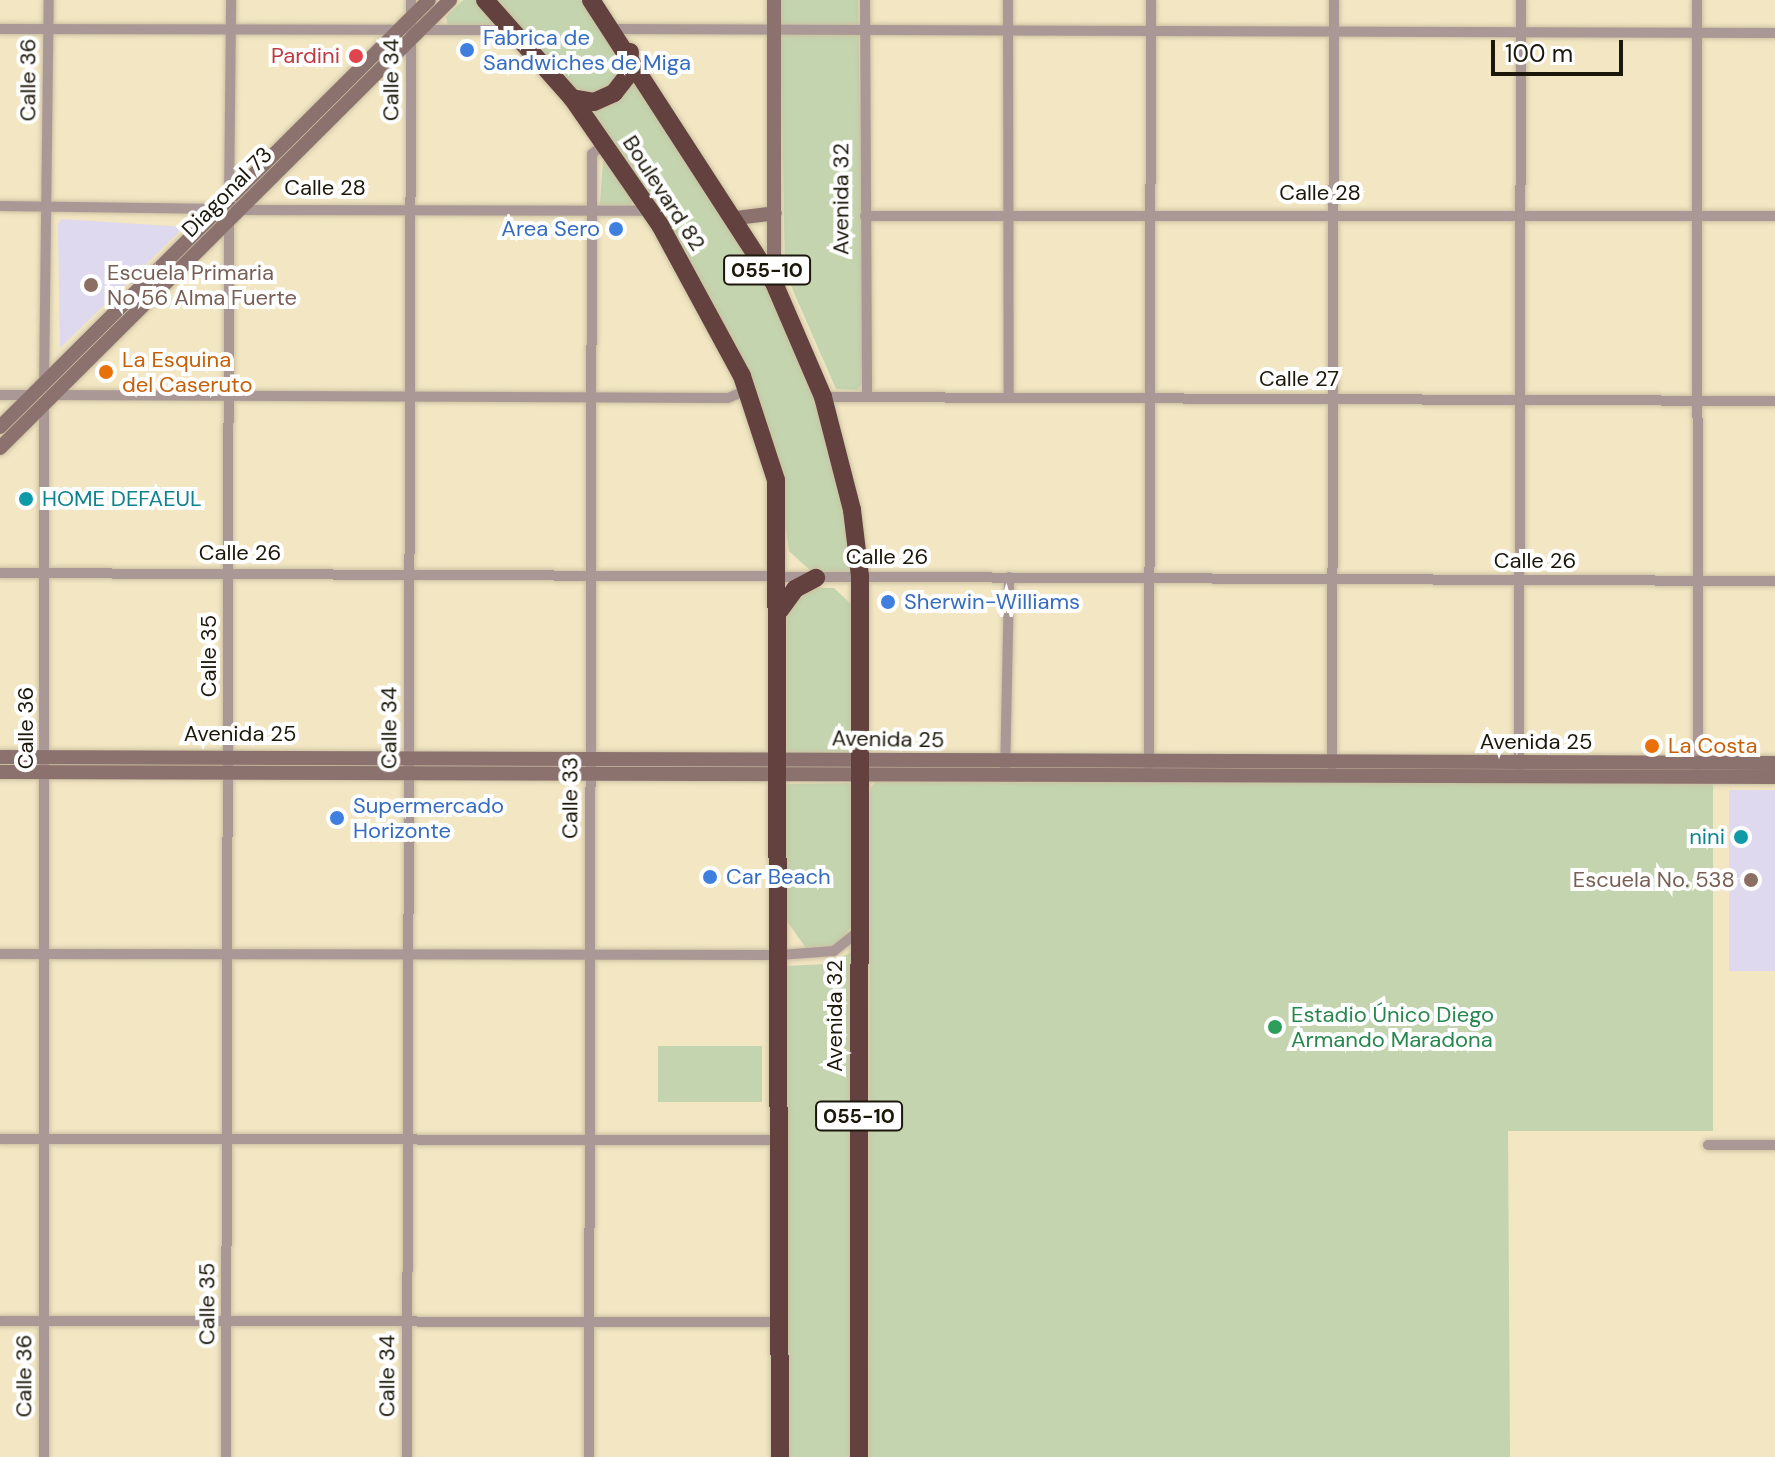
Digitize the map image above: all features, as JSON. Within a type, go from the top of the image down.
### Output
[{"type":"highway","name":"Boulevard 82","points":[[485,0],[572,98],[650,211],[747,390],[776,480],[780,578]]},
{"type":"highway","name":"055-10","points":[[591,0],[630,52],[774,283],[823,397],[860,576]]},
{"type":"highway","points":[[572,98],[594,102],[614,93],[628,75],[630,52]]},
{"type":"highway","name":"Avenida 32","points":[[859,1457],[860,576]]},
{"type":"highway","name":"055-10","points":[[780,578],[780,1457]]},
{"type":"highway","points":[[780,610],[795,589],[816,578]]},
{"type":"main road","name":"Diagonal 73","points":[[410,29],[429,0]]},
{"type":"main road","name":"Diagonal 73","points":[[0,448],[44,395],[410,29],[450,0]]},
{"type":"main road","points":[[774,0],[774,283]]},
{"type":"main road","points":[[736,218],[775,213]]},
{"type":"main road","name":"Diagonal 73","points":[[0,427],[44,395]]},
{"type":"main road","name":"Avenida 25","points":[[0,772],[46,765],[228,756],[591,758],[779,768]]},
{"type":"main road","name":"Avenida 25","points":[[0,757],[46,765],[228,772],[590,775],[779,768],[1332,769],[1698,771],[1775,777]]},
{"type":"main road","name":"Avenida 25","points":[[1698,771],[1775,763]]},
{"type":"street","name":"Calle 36","points":[[44,1457],[47,574],[44,395],[49,0]]},
{"type":"street","name":"Calle 35","points":[[226,1457],[231,0]]},
{"type":"street","name":"Calle 34","points":[[407,1457],[411,0]]},
{"type":"street","name":"Avenida 32","points":[[865,0],[867,397]]},
{"type":"street","points":[[1008,0],[1009,397]]},
{"type":"street","points":[[1149,769],[1152,581],[1149,398],[1151,0]]},
{"type":"street","points":[[1332,769],[1334,0]]},
{"type":"street","points":[[1520,770],[1521,0]]},
{"type":"street","points":[[1697,0],[1698,771]]},
{"type":"street","points":[[0,29],[514,30]]},
{"type":"street","points":[[614,29],[1775,33]]},
{"type":"street","name":"Calle 33","points":[[589,1457],[592,154],[604,144]]},
{"type":"street","name":"Calle 28","points":[[0,206],[650,211]]},
{"type":"street","name":"Calle 28","points":[[865,216],[1775,216]]},
{"type":"street","points":[[0,395],[728,398],[747,390]]},
{"type":"street","name":"Calle 27","points":[[823,397],[1775,401]]},
{"type":"street","name":"Calle 26","points":[[0,573],[591,573],[1152,581],[1775,581]]},
{"type":"street","points":[[1006,769],[1009,577]]},
{"type":"street","points":[[0,954],[780,955],[834,951],[860,930]]},
{"type":"street","points":[[0,1139],[780,1140]]},
{"type":"street","points":[[1708,1145],[1775,1145]]},
{"type":"street","points":[[0,1321],[780,1322]]},
{"type":"shaded area","name":"Escuela Primaria No 56 Alma Fuerte","points":[[62,219],[184,227],[60,348],[58,224]]},
{"type":"shaded area","name":"Escuela No. 538","points":[[1729,790],[1775,790],[1775,971],[1729,971]]},
{"type":"green space","points":[[463,0],[478,0],[502,26],[448,26],[446,17]]},
{"type":"green space","points":[[495,0],[585,0],[622,63],[616,82],[595,94],[571,87]]},
{"type":"green space","points":[[780,0],[858,0],[864,379],[858,390],[836,389],[785,272]]},
{"type":"green space","points":[[636,73],[708,179],[794,338],[837,466],[856,572],[813,573],[789,551],[775,454],[741,356],[587,109],[612,105]]},
{"type":"green space","points":[[603,160],[634,200],[630,206],[600,205]]},
{"type":"green space","points":[[815,588],[834,588],[853,606],[855,756],[787,755],[787,618],[791,603]]},
{"type":"green space","points":[[876,782],[1713,783],[1713,1131],[1508,1131],[1510,1457],[869,1457],[870,788]]},
{"type":"green space","points":[[855,783],[855,922],[836,946],[806,948],[786,920],[786,784]]},
{"type":"green space","points":[[852,952],[854,1457],[786,1457],[786,966],[826,964]]},
{"type":"green space","points":[[658,1046],[762,1046],[762,1102],[658,1102]]},
{"type":"place","name":"Fabrica de Sandwiches de Miga","points":[[467,50]]},
{"type":"place","name":"Pardini","points":[[356,56]]},
{"type":"place","name":"Area Sero","points":[[616,229]]},
{"type":"place","name":"Escuela Primaria No 56 Alma Fuerte","points":[[91,285]]},
{"type":"place","name":"La Esquina del Caseruto","points":[[106,372]]},
{"type":"place","name":"HOME DEFAEUL","points":[[26,499]]},
{"type":"place","name":"Sherwin-Williams","points":[[888,602]]},
{"type":"place","name":"La Costa","points":[[1652,746]]},
{"type":"place","name":"Supermercado Horizonte","points":[[337,818]]},
{"type":"place","name":"nini","points":[[1741,837]]},
{"type":"place","name":"Car Beach","points":[[710,877]]},
{"type":"place","name":"Escuela No. 538","points":[[1751,880]]},
{"type":"place","name":"Estadio Único Diego Armando Maradona","points":[[1275,1027]]}]
